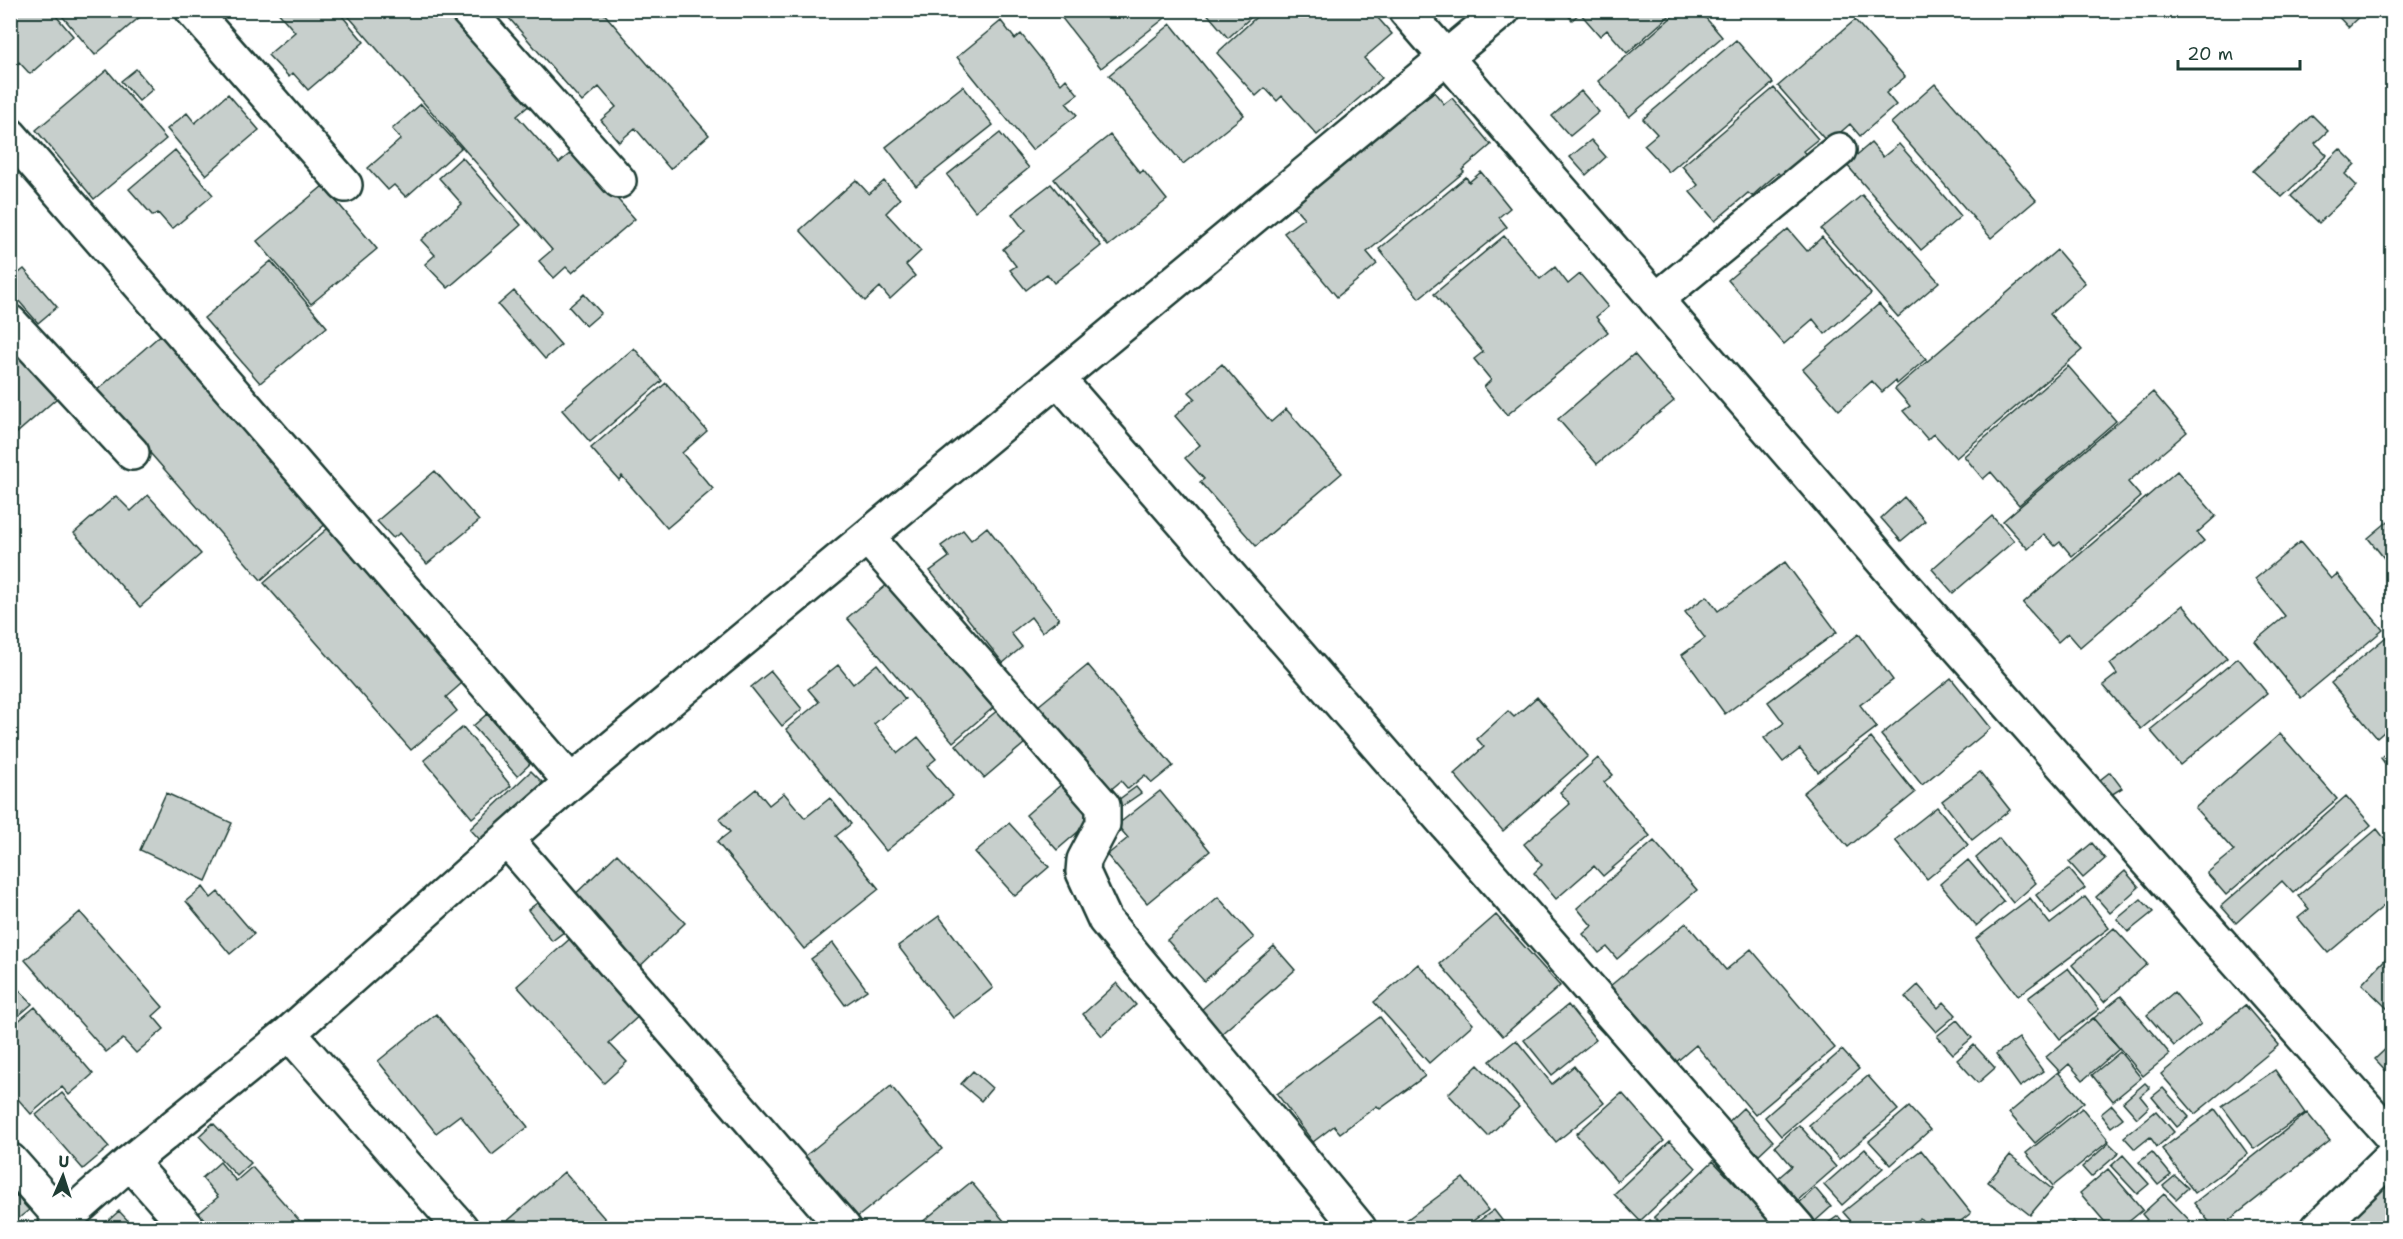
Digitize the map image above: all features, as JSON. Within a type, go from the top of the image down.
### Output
[{"type":"street","points":[[192,10],[345,185]]},
{"type":"street","points":[[467,10],[619,181]]},
{"type":"street","points":[[1405,10],[1907,589],[2392,1137]]},
{"type":"street","points":[[10,1160],[59,1225],[129,1162],[289,1032],[571,782],[1503,10]]},
{"type":"street","points":[[10,135],[571,782]]},
{"type":"street","points":[[1656,300],[1839,150]]},
{"type":"street","points":[[10,322],[132,453]]},
{"type":"street","points":[[1058,379],[1798,1228]]},
{"type":"street","points":[[868,538],[1103,806],[1103,824],[1084,860],[1083,872],[1104,920],[1359,1228]]},
{"type":"street","points":[[507,840],[844,1228]]},
{"type":"street","points":[[289,1032],[461,1228]]},
{"type":"street","points":[[2318,1228],[2392,1156]]},
{"type":"street","points":[[129,1162],[188,1228]]},
{"type":"building","points":[[10,10],[51,10],[73,36],[30,74],[19,62],[10,70]]},
{"type":"building","points":[[57,10],[148,10],[95,55]]},
{"type":"building","points":[[276,10],[337,10],[364,42],[308,90],[293,73],[289,77],[268,55],[295,32]]},
{"type":"building","points":[[343,10],[453,10],[533,102],[517,116],[559,163],[574,150],[635,219],[572,273],[566,267],[554,278],[539,261],[552,250]]},
{"type":"building","points":[[502,10],[601,10],[709,135],[670,169],[635,128],[619,142],[601,120],[616,107],[599,87],[582,102]]},
{"type":"building","points":[[1070,10],[1174,11],[1101,68],[1061,17]]},
{"type":"building","points":[[1204,10],[1259,10],[1228,38]]},
{"type":"building","points":[[1264,10],[1371,10],[1392,34],[1364,58],[1382,78],[1317,135],[1282,96],[1277,101],[1265,88],[1256,96],[1217,53]]},
{"type":"building","points":[[1458,10],[1487,10],[1471,25]]},
{"type":"building","points":[[1563,10],[1676,10],[1627,53],[1607,30],[1600,36],[1580,13],[1572,20]]},
{"type":"building","points":[[1680,10],[1699,10],[1722,37],[1629,117],[1598,81]]},
{"type":"building","points":[[2339,10],[2366,10],[2348,27],[2335,13]]},
{"type":"building","points":[[1855,20],[1905,77],[1886,93],[1896,105],[1860,136],[1850,124],[1828,143],[1778,86]]},
{"type":"building","points":[[1001,21],[1015,39],[1021,34],[1061,84],[1066,79],[1078,94],[1066,103],[1077,115],[1032,150],[957,57]]},
{"type":"building","points":[[1171,24],[1244,115],[1183,164],[1109,75]]},
{"type":"building","points":[[1736,40],[1773,83],[1669,172],[1644,145],[1657,134],[1643,119]]},
{"type":"building","points":[[136,69],[153,89],[139,101],[121,81]]},
{"type":"building","points":[[107,70],[166,139],[94,199],[36,130]]},
{"type":"building","points":[[1935,84],[2036,200],[1991,238],[1891,123]]},
{"type":"building","points":[[963,86],[993,125],[916,186],[886,147]]},
{"type":"building","points":[[1774,88],[1818,139],[1803,151],[1808,157],[1783,178],[1778,173],[1752,196],[1748,193],[1715,221],[1690,192],[1698,185],[1682,166]]},
{"type":"building","points":[[1581,91],[1599,112],[1570,136],[1552,116]]},
{"type":"building","points":[[1434,92],[1444,104],[1452,98],[1491,145],[1462,170],[1464,172],[1367,252],[1377,264],[1337,297],[1284,233],[1304,218],[1292,204],[1410,107],[1412,109]]},
{"type":"building","points":[[228,94],[259,130],[206,175],[167,129],[187,113],[195,123]]},
{"type":"building","points":[[421,104],[461,148],[406,197],[394,185],[388,190],[368,168],[401,139],[392,129]]},
{"type":"building","points":[[2312,115],[2328,131],[2315,143],[2327,155],[2282,197],[2253,171]]},
{"type":"building","points":[[1000,133],[1029,168],[975,211],[947,175]]},
{"type":"building","points":[[1110,135],[1140,173],[1143,170],[1167,200],[1108,246],[1054,179]]},
{"type":"building","points":[[1591,140],[1606,157],[1586,175],[1570,157]]},
{"type":"building","points":[[1871,143],[1883,157],[1899,144],[1961,216],[1921,250],[1846,164]]},
{"type":"building","points":[[2340,149],[2355,164],[2345,174],[2357,186],[2319,223],[2291,196]]},
{"type":"building","points":[[175,150],[213,195],[172,229],[158,213],[153,216],[129,189]]},
{"type":"building","points":[[462,157],[521,225],[448,288],[425,264],[435,255],[421,240],[462,204],[439,178]]},
{"type":"building","points":[[1481,172],[1510,208],[1499,217],[1507,227],[1419,298],[1379,249],[1466,177],[1469,182]]},
{"type":"building","points":[[856,180],[869,194],[884,181],[900,199],[886,213],[921,251],[906,265],[915,276],[890,299],[880,287],[865,301],[800,230]]},
{"type":"building","points":[[1051,184],[1101,246],[1054,283],[1047,274],[1026,290],[1010,270],[1016,266],[1003,249],[1025,231],[1012,214]]},
{"type":"building","points":[[323,186],[377,249],[311,304],[257,241]]},
{"type":"building","points":[[1862,195],[1939,282],[1898,317],[1821,229]]},
{"type":"building","points":[[1788,229],[1807,251],[1822,237],[1871,294],[1825,334],[1813,319],[1784,344],[1728,280]]},
{"type":"building","points":[[1504,236],[1540,279],[1555,267],[1568,284],[1580,274],[1608,307],[1596,317],[1608,332],[1507,415],[1484,387],[1491,380],[1474,359],[1483,352],[1434,294]]},
{"type":"building","points":[[2057,250],[2085,283],[2050,314],[2082,350],[1956,458],[1934,434],[1928,440],[1903,411],[1910,406],[1895,389]]},
{"type":"building","points":[[271,261],[327,327],[260,383],[204,318]]},
{"type":"building","points":[[24,269],[57,307],[38,323],[10,291],[10,280]]},
{"type":"building","points":[[514,291],[561,345],[545,359],[498,305]]},
{"type":"building","points":[[584,294],[601,313],[586,326],[569,307]]},
{"type":"building","points":[[1879,304],[1926,359],[1897,384],[1895,381],[1882,392],[1872,381],[1839,410],[1803,369]]},
{"type":"building","points":[[10,332],[64,392],[10,439]]},
{"type":"building","points":[[164,332],[329,521],[261,580],[96,391]]},
{"type":"building","points":[[634,348],[662,381],[590,442],[562,410]]},
{"type":"building","points":[[1634,354],[1674,401],[1597,464],[1558,419]]},
{"type":"building","points":[[1222,364],[1271,422],[1286,409],[1342,473],[1256,546],[1200,482],[1204,479],[1185,458],[1200,445],[1175,416],[1195,398],[1189,392]]},
{"type":"building","points":[[2068,366],[2116,421],[2019,505],[1991,472],[1983,479],[1964,456]]},
{"type":"building","points":[[666,383],[707,431],[682,453],[713,489],[667,528],[622,476],[619,480],[591,448]]},
{"type":"building","points":[[2153,392],[2187,432],[2128,482],[2141,497],[2072,556],[2060,542],[2055,546],[2044,534],[2028,549],[2003,521]]},
{"type":"building","points":[[435,471],[479,521],[427,564],[400,533],[393,538],[377,521]]},
{"type":"building","points":[[2177,471],[2216,516],[2197,533],[2204,541],[2080,647],[2068,633],[2058,642],[2023,603]]},
{"type":"building","points":[[148,495],[201,554],[140,607],[74,533],[116,496],[131,511]]},
{"type":"building","points":[[1904,497],[1925,521],[1901,541],[1881,518]]},
{"type":"building","points":[[1992,516],[2014,541],[1953,593],[1932,569]]},
{"type":"building","points":[[2392,518],[2392,568],[2368,538]]},
{"type":"building","points":[[334,523],[469,677],[446,697],[457,711],[411,750],[264,583]]},
{"type":"building","points":[[987,527],[1059,619],[1042,632],[1031,617],[1011,633],[1022,647],[1003,663],[930,571],[949,557],[941,546],[963,530],[971,540]]},
{"type":"building","points":[[2300,542],[2331,579],[2337,574],[2383,630],[2301,698],[2255,641],[2285,616],[2255,579]]},
{"type":"building","points":[[1785,562],[1837,632],[1725,714],[1682,655],[1705,638],[1685,612],[1707,596],[1718,611]]},
{"type":"building","points":[[895,578],[1001,701],[953,742],[847,618]]},
{"type":"building","points":[[2183,605],[2227,658],[2141,729],[2103,685],[2117,674],[2110,664]]},
{"type":"building","points":[[2392,632],[2392,725],[2377,738],[2331,683]]},
{"type":"building","points":[[1859,634],[1893,680],[1860,705],[1877,727],[1818,772],[1800,749],[1783,762],[1764,738],[1784,723],[1768,702]]},
{"type":"building","points":[[2238,658],[2267,693],[2180,765],[2150,730]]},
{"type":"building","points":[[877,664],[905,699],[874,724],[898,753],[918,737],[936,759],[927,766],[953,796],[886,851],[786,729],[819,702],[808,689],[838,665],[853,684]]},
{"type":"building","points":[[1088,665],[1173,766],[1152,783],[1145,775],[1128,789],[1121,781],[1109,791],[1038,706]]},
{"type":"building","points":[[771,671],[802,709],[782,726],[751,687]]},
{"type":"building","points":[[1951,678],[1991,728],[1922,785],[1881,735]]},
{"type":"building","points":[[1537,697],[1588,756],[1503,831],[1454,774],[1484,747],[1477,739],[1508,711],[1514,717]]},
{"type":"building","points":[[1005,704],[1032,737],[984,778],[956,745]]},
{"type":"building","points":[[487,714],[530,764],[517,776],[473,726]]},
{"type":"building","points":[[463,727],[511,786],[472,818],[424,760]]},
{"type":"building","points":[[2280,734],[2337,799],[2226,895],[2207,873],[2234,851],[2195,808]]},
{"type":"building","points":[[1871,738],[1915,793],[1848,847],[1803,793]]},
{"type":"building","points":[[2392,748],[2392,773],[2381,758]]},
{"type":"building","points":[[1598,758],[1613,775],[1604,782],[1650,836],[1603,876],[1594,866],[1556,899],[1534,873],[1542,865],[1524,844],[1570,804],[1560,792]]},
{"type":"building","points":[[531,771],[544,784],[483,843],[470,829]]},
{"type":"building","points":[[1980,772],[2010,810],[1972,840],[1942,801]]},
{"type":"building","points":[[2110,772],[2122,788],[2111,795],[2100,780]]},
{"type":"building","points":[[1063,783],[1094,818],[1057,850],[1026,815]]},
{"type":"building","points":[[1136,787],[1141,793],[1118,809],[1114,803]]},
{"type":"building","points":[[756,789],[769,805],[784,793],[805,818],[830,798],[851,824],[836,836],[879,889],[804,949],[717,842],[730,832],[719,819]]},
{"type":"building","points":[[1160,791],[1210,851],[1147,903],[1107,855],[1128,838],[1117,825]]},
{"type":"building","points":[[166,793],[232,823],[206,881],[140,850]]},
{"type":"building","points":[[2346,796],[2371,825],[2293,893],[2282,881],[2236,923],[2221,906]]},
{"type":"building","points":[[1937,807],[1968,845],[1927,879],[1895,840]]},
{"type":"building","points":[[1009,823],[1049,867],[1015,896],[975,852]]},
{"type":"building","points":[[2377,829],[2392,848],[2392,899],[2328,953],[2298,918],[2309,909],[2298,896]]},
{"type":"building","points":[[1999,838],[2036,883],[2013,903],[1976,858]]},
{"type":"building","points":[[1654,841],[1697,890],[1617,959],[1607,947],[1599,953],[1583,934],[1592,926],[1577,908]]},
{"type":"building","points":[[2092,843],[2105,859],[2083,878],[2069,862]]},
{"type":"building","points":[[617,854],[685,923],[633,973],[565,904]]},
{"type":"building","points":[[1968,860],[2004,902],[1976,926],[1940,884]]},
{"type":"building","points":[[2069,869],[2085,888],[2051,914],[2036,895]]},
{"type":"building","points":[[2125,871],[2139,887],[2110,913],[2096,897]]},
{"type":"building","points":[[203,887],[211,898],[218,892],[254,934],[230,954],[186,901]]},
{"type":"building","points":[[1218,897],[1254,938],[1204,981],[1167,940]]},
{"type":"building","points":[[2085,897],[2109,928],[2018,996],[1976,939],[2030,898],[2050,924]]},
{"type":"building","points":[[2141,899],[2153,912],[2128,932],[2117,919]]},
{"type":"building","points":[[541,900],[565,931],[552,941],[528,910]]},
{"type":"building","points":[[80,912],[163,1007],[153,1016],[164,1029],[136,1053],[123,1039],[106,1052],[25,960]]},
{"type":"building","points":[[1496,915],[1560,986],[1503,1036],[1440,964]]},
{"type":"building","points":[[939,916],[993,988],[953,1018],[898,946]]},
{"type":"building","points":[[1686,923],[1726,970],[1751,949],[1835,1048],[1755,1115],[1696,1045],[1675,1063],[1610,986]]},
{"type":"building","points":[[2114,928],[2147,964],[2104,1002],[2072,965]]},
{"type":"building","points":[[573,936],[642,1013],[609,1043],[627,1062],[604,1083],[517,986]]},
{"type":"building","points":[[833,943],[867,990],[845,1005],[811,959]]},
{"type":"building","points":[[1274,946],[1295,970],[1213,1041],[1193,1017]]},
{"type":"building","points":[[2392,952],[2392,1013],[2362,984]]},
{"type":"building","points":[[1418,964],[1473,1024],[1429,1063],[1374,1002]]},
{"type":"building","points":[[2068,968],[2099,1009],[2060,1039],[2028,998]]},
{"type":"building","points":[[10,980],[32,1004],[10,1023]]},
{"type":"building","points":[[1117,983],[1136,1005],[1102,1036],[1083,1014]]},
{"type":"building","points":[[1918,985],[1938,1008],[1944,1002],[1956,1015],[1936,1032],[1905,997]]},
{"type":"building","points":[[2174,992],[2201,1024],[2174,1046],[2147,1015]]},
{"type":"building","points":[[2121,996],[2170,1054],[2143,1076],[2094,1018]]},
{"type":"building","points":[[1568,1005],[1596,1040],[1552,1075],[1524,1040]]},
{"type":"building","points":[[2245,1005],[2279,1045],[2195,1114],[2161,1074]]},
{"type":"building","points":[[35,1007],[93,1074],[69,1095],[62,1087],[31,1114],[10,1090],[10,1028]]},
{"type":"building","points":[[1590,1009],[1609,1030],[1604,1034],[1585,1014]]},
{"type":"building","points":[[436,1014],[528,1127],[492,1155],[460,1115],[436,1133],[378,1061]]},
{"type":"building","points":[[1380,1017],[1425,1076],[1380,1109],[1377,1106],[1340,1133],[1334,1126],[1313,1142],[1277,1094]]},
{"type":"building","points":[[2093,1018],[2119,1049],[2083,1080],[2069,1064],[2060,1072],[2046,1057]]},
{"type":"building","points":[[1957,1020],[1972,1038],[1953,1054],[1937,1036]]},
{"type":"building","points":[[2019,1038],[2043,1071],[2020,1087],[1996,1054]]},
{"type":"building","points":[[1516,1040],[1552,1084],[1574,1066],[1604,1103],[1556,1142],[1490,1061]]},
{"type":"building","points":[[2392,1043],[2392,1077],[2375,1059]]},
{"type":"building","points":[[1974,1045],[1995,1068],[1978,1083],[1957,1060]]},
{"type":"building","points":[[1842,1050],[1859,1069],[1781,1136],[1765,1117]]},
{"type":"building","points":[[2120,1052],[2141,1078],[2113,1101],[2092,1075]]},
{"type":"building","points":[[1478,1065],[1519,1107],[1488,1136],[1448,1094]]},
{"type":"building","points":[[2275,1070],[2305,1113],[2254,1149],[2222,1106]]},
{"type":"building","points":[[973,1071],[992,1088],[981,1101],[961,1084]]},
{"type":"building","points":[[2058,1072],[2084,1102],[2035,1143],[2009,1113]]},
{"type":"building","points":[[1868,1076],[1898,1110],[1839,1159],[1809,1125]]},
{"type":"building","points":[[2145,1083],[2150,1088],[2140,1096],[2149,1107],[2137,1118],[2123,1102]]},
{"type":"building","points":[[891,1086],[942,1149],[850,1223],[799,1161]]},
{"type":"building","points":[[2163,1088],[2189,1117],[2177,1127],[2152,1097]]},
{"type":"building","points":[[62,1093],[109,1147],[83,1169],[36,1115]]},
{"type":"building","points":[[1622,1093],[1664,1141],[1617,1181],[1576,1134]]},
{"type":"building","points":[[2112,1105],[2123,1118],[2111,1127],[2101,1114]]},
{"type":"building","points":[[1909,1107],[1930,1130],[1891,1165],[1869,1141]]},
{"type":"building","points":[[1743,1108],[1773,1141],[1756,1157],[1725,1125]]},
{"type":"building","points":[[2082,1108],[2109,1141],[2053,1186],[2026,1153]]},
{"type":"building","points":[[2215,1109],[2248,1154],[2195,1193],[2162,1149]]},
{"type":"building","points":[[2156,1111],[2174,1132],[2157,1147],[2150,1137],[2135,1149],[2124,1137]]},
{"type":"building","points":[[2307,1113],[2330,1141],[2219,1228],[2214,1228],[2194,1203]]},
{"type":"building","points":[[213,1123],[251,1163],[237,1176],[199,1136]]},
{"type":"building","points":[[1799,1125],[1836,1167],[1797,1201],[1777,1179],[1792,1166],[1775,1146]]},
{"type":"building","points":[[1670,1141],[1696,1168],[1640,1221],[1614,1194]]},
{"type":"building","points":[[2109,1143],[2119,1153],[2091,1177],[2082,1167]]},
{"type":"building","points":[[1865,1149],[1883,1168],[1842,1205],[1824,1185]]},
{"type":"building","points":[[1921,1150],[1971,1213],[1952,1228],[1929,1228],[1920,1218],[1907,1228],[1857,1228],[1843,1212]]},
{"type":"building","points":[[2152,1152],[2171,1175],[2158,1185],[2139,1162]]},
{"type":"building","points":[[2010,1155],[2052,1189],[2030,1215],[1988,1182]]},
{"type":"building","points":[[2123,1155],[2149,1184],[2137,1194],[2111,1166]]},
{"type":"building","points":[[1713,1161],[1771,1222],[1764,1228],[1665,1228],[1654,1217]]},
{"type":"building","points":[[220,1162],[236,1181],[252,1167],[306,1228],[211,1228],[198,1214],[218,1197],[202,1178]]},
{"type":"building","points":[[2108,1169],[2143,1210],[2121,1228],[2110,1228],[2080,1193]]},
{"type":"building","points":[[564,1172],[613,1228],[509,1228],[504,1224]]},
{"type":"building","points":[[2175,1176],[2188,1188],[2176,1199],[2163,1186]]},
{"type":"building","points":[[1463,1178],[1488,1210],[1463,1228],[1405,1228],[1401,1224]]},
{"type":"building","points":[[971,1182],[1010,1228],[915,1228]]},
{"type":"building","points":[[2384,1183],[2392,1192],[2392,1228],[2340,1228]]},
{"type":"building","points":[[1815,1188],[1831,1207],[1812,1224],[1795,1207]]},
{"type":"building","points":[[10,1189],[29,1210],[10,1225]]},
{"type":"building","points":[[2164,1194],[2197,1228],[2138,1228],[2147,1220],[2142,1214]]},
{"type":"building","points":[[1494,1210],[1508,1228],[1469,1228]]},
{"type":"building","points":[[119,1211],[135,1228],[101,1227]]},
{"type":"building","points":[[1838,1216],[1848,1228],[1821,1228]]},
{"type":"building","points":[[1650,1220],[1658,1228],[1640,1228]]},
{"type":"building","points":[[1979,1221],[1986,1228],[1971,1228]]},
{"type":"building","points":[[2073,1221],[2081,1228],[2065,1228]]}]
